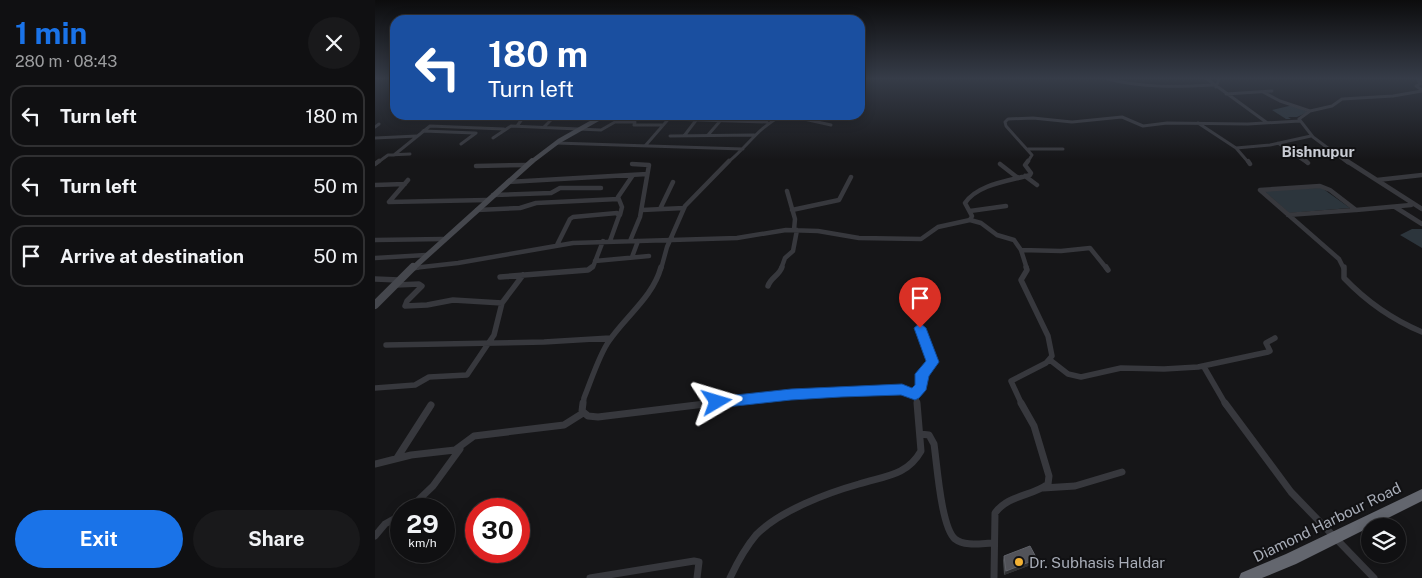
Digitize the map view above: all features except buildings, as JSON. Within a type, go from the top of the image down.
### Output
[{"type":"highway","name":"Diamond Harbour Road","points":[[1246,578],[1291,559],[1422,495]]},
{"type":"street","points":[[1243,106],[1266,122]]},
{"type":"street","points":[[1294,106],[1310,112]]},
{"type":"street","points":[[1300,120],[1299,118],[1310,112],[1332,106]]},
{"type":"street","points":[[970,220],[972,218],[965,202],[969,197],[988,188],[1031,173],[1025,165],[1032,158],[1028,149],[1006,126],[1006,120],[1028,118],[1078,122],[1122,117],[1143,126],[1197,123],[1248,124],[1300,120],[1308,128],[1311,136],[1422,209]]},
{"type":"street","points":[[517,126],[521,120]]},
{"type":"street","points":[[544,127],[550,120]]},
{"type":"street","points":[[375,306],[443,239],[527,164],[557,143],[596,120]]},
{"type":"street","points":[[645,146],[667,120]]},
{"type":"street","points":[[684,136],[696,120]]},
{"type":"street","points":[[708,135],[721,120],[768,122]]},
{"type":"street","points":[[773,120],[768,122],[754,135],[743,149],[723,166],[683,208],[655,284],[624,324],[610,338],[584,398],[581,408],[583,413],[588,416],[598,416],[805,394],[902,390],[915,394]]},
{"type":"street","points":[[804,120],[831,125]]},
{"type":"street","points":[[493,138],[510,126],[602,130],[616,121],[635,122],[633,125],[662,125]]},
{"type":"street","points":[[1197,123],[1236,148],[1250,164]]},
{"type":"street","points":[[394,155],[431,126],[505,129]]},
{"type":"street","points":[[461,144],[482,128]]},
{"type":"street","points":[[423,131],[475,133]]},
{"type":"street","points":[[670,136],[754,135]]},
{"type":"street","points":[[375,138],[417,136]]},
{"type":"street","points":[[1236,148],[1278,143],[1311,136]]},
{"type":"street","points":[[557,143],[743,149]]},
{"type":"street","points":[[1278,143],[1309,163]]},
{"type":"street","points":[[1028,149],[1063,149]]},
{"type":"street","points":[[375,164],[383,157],[410,154]]},
{"type":"street","points":[[476,166],[527,164]]},
{"type":"street","points":[[630,241],[642,210],[648,165],[632,164]]},
{"type":"street","points":[[999,164],[1018,178]]},
{"type":"street","points":[[618,199],[633,174]]},
{"type":"street","points":[[507,182],[647,174]]},
{"type":"street","points":[[1377,180],[1422,175]]},
{"type":"street","points":[[1025,176],[1037,186]]},
{"type":"street","points":[[793,210],[839,200],[851,177]]},
{"type":"street","points":[[409,180],[389,202],[487,200]]},
{"type":"street","points":[[660,209],[673,182]]},
{"type":"street","points":[[375,185],[405,184]]},
{"type":"street","points":[[1356,210],[1330,190],[1320,186],[1260,190],[1339,259],[1344,267],[1344,278],[1367,300],[1394,320],[1422,332]]},
{"type":"street","points":[[493,195],[551,193],[560,188],[601,188]]},
{"type":"street","points":[[768,286],[770,280],[780,273],[785,258],[793,251],[795,222],[787,192]]},
{"type":"street","points":[[476,210],[520,208],[533,204],[618,199]]},
{"type":"street","points":[[610,241],[622,207],[618,199]]},
{"type":"street","points":[[1288,215],[1411,205]]},
{"type":"street","points":[[970,211],[1006,206]]},
{"type":"street","points":[[1395,207],[1422,224]]},
{"type":"street","points":[[642,210],[683,208]]},
{"type":"street","points":[[557,245],[570,219],[573,217],[614,213],[620,215]]},
{"type":"street","points":[[413,268],[458,263],[557,245],[603,241],[737,238],[795,230],[818,231],[859,238],[915,240],[926,237],[938,227],[970,220],[981,223],[997,235],[1010,238],[1021,250],[1027,270],[1021,280],[1026,293],[1045,326],[1051,351],[1050,360]]},
{"type":"street","points":[[375,240],[443,239]]},
{"type":"street","points":[[500,277],[586,271],[593,267],[603,241]]},
{"type":"street","points":[[632,258],[639,241]]},
{"type":"street","points":[[1021,250],[1061,251],[1090,248],[1095,251],[1108,270]]},
{"type":"street","points":[[375,258],[426,255]]},
{"type":"street","points":[[595,261],[649,256]]},
{"type":"street","points":[[375,388],[415,386],[423,379],[429,377],[464,377],[470,372],[490,342],[498,326],[502,303],[523,275]]},
{"type":"street","points":[[375,279],[422,286],[407,301],[405,306],[429,305],[453,300],[502,303]]},
{"type":"street","points":[[915,394],[921,386],[922,374],[933,362],[920,328]]},
{"type":"street","points":[[386,345],[544,342],[610,338]]},
{"type":"street","points":[[1050,360],[1075,377],[1121,368],[1172,369],[1204,367],[1268,352],[1270,351],[1266,342],[1275,338]]},
{"type":"street","points":[[1043,488],[1048,484],[1048,471],[1033,426],[1014,392],[1011,381],[1050,360]]},
{"type":"street","points":[[1204,367],[1231,412],[1281,480],[1374,578]]},
{"type":"street","points":[[730,578],[745,547],[771,522],[852,486],[885,478],[907,469],[920,454],[922,445],[915,394]]},
{"type":"street","points":[[397,458],[431,405]]},
{"type":"street","points":[[420,498],[433,486],[469,438],[561,425],[573,421],[583,413]]},
{"type":"street","points":[[920,434],[929,435],[934,444],[945,519],[949,532],[962,542],[994,543]]},
{"type":"street","points":[[375,464],[411,455],[455,450],[462,446]]},
{"type":"street","points":[[994,578],[995,513],[998,507],[1018,496],[1043,488],[1077,487],[1123,472]]},
{"type":"street","points":[[375,536],[385,524],[390,521]]},
{"type":"street","points":[[590,578],[694,561],[699,562],[700,566],[697,578]]},
{"type":"shaded area","points":[[1295,106],[1308,112],[1297,117],[1288,117],[1291,119],[1286,119],[1272,110]]},
{"type":"shaded area","points":[[1322,188],[1350,208],[1289,213],[1262,189]]},
{"type":"shaded area","points":[[1412,229],[1422,229],[1422,248],[1400,235]]},
{"type":"place","name":"Dr. Subhasis Haldar","points":[[1019,562]]},
{"type":"district","name":"Bishnupur","points":[[1318,151]]},
{"type":"route","points":[[717,402],[791,394],[902,390],[908,390],[915,394],[920,390],[922,374],[933,362],[920,328]]}]
